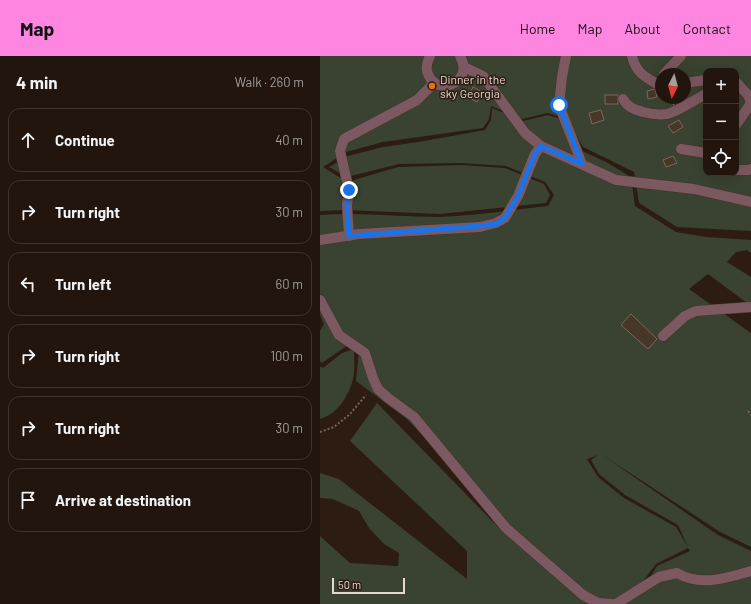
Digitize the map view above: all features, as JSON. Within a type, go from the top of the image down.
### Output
[{"type":"street","points":[[430,56],[426,67],[427,73],[434,83],[445,86],[456,82],[461,78],[464,67],[460,56]]},
{"type":"street","points":[[566,56],[559,105],[582,164]]},
{"type":"street","points":[[632,56],[639,72],[643,76],[655,81]]},
{"type":"street","points":[[670,68],[681,56]]},
{"type":"street","points":[[464,67],[483,76],[525,133],[541,146],[616,180],[694,189],[751,202]]},
{"type":"street","points":[[691,82],[703,80]]},
{"type":"street","points":[[349,236],[347,205],[349,190],[340,151],[344,139],[417,100],[434,83]]},
{"type":"street","points":[[739,85],[748,95],[750,103],[739,120]]},
{"type":"street","points":[[623,99],[631,108],[648,113],[669,114],[703,96]]},
{"type":"street","points":[[320,240],[349,236],[496,224],[505,218],[518,196],[535,154],[541,146]]},
{"type":"street","points":[[681,149],[703,153]]},
{"type":"street","points":[[739,170],[751,169]]},
{"type":"street","points":[[320,300],[339,335],[365,353],[378,390],[414,417],[506,528],[583,595],[598,603],[612,604]]},
{"type":"street","points":[[663,336],[686,316],[696,310],[751,307]]},
{"type":"street","points":[[616,604],[659,577],[677,573],[697,581],[712,581],[751,571]]},
{"type":"path","points":[[320,432],[334,427],[350,414],[366,395]]},
{"type":"path","points":[[748,411],[751,415]]},
{"type":"green space","points":[[320,56],[751,56],[751,231],[677,227],[639,203],[634,172],[583,147],[567,119],[548,113],[522,119],[491,106],[489,119],[483,128],[383,142],[346,152],[323,167],[347,182],[398,167],[461,165],[505,168],[544,184],[550,195],[546,203],[440,214],[344,210],[320,211]]},
{"type":"green space","points":[[492,108],[523,121],[548,115],[564,120],[580,150],[606,162],[631,177],[635,206],[676,232],[706,237],[751,240],[751,253],[747,250],[736,252],[727,262],[751,277],[751,306],[708,274],[689,289],[751,333],[751,547],[720,532],[601,454],[718,535],[751,551],[751,604],[620,604],[643,589],[657,566],[690,551],[688,548],[656,564],[638,588],[615,602],[596,600],[506,526],[407,419],[356,381],[359,350],[348,345],[322,363],[320,361],[320,331],[324,324],[320,314],[320,215],[350,214],[439,217],[494,213],[548,206],[554,195],[545,182],[506,166],[460,163],[399,164],[347,177],[329,167],[348,156],[383,147],[485,130],[491,120]],"holes":[[[598,455],[591,460],[599,474],[625,495],[678,525],[688,547],[676,527],[624,498],[598,477],[587,459]]]},
{"type":"green space","points":[[354,349],[354,374],[347,395],[333,412],[320,419],[320,366],[323,368],[342,353]]},
{"type":"green space","points":[[377,403],[498,527],[591,604],[320,604],[320,536],[350,563],[398,566],[399,553],[384,544],[369,528],[359,511],[333,499],[320,498],[320,473],[339,479],[467,579],[467,551],[350,441]]},
{"type":"building","points":[[473,87],[482,92],[477,102],[468,97]]},
{"type":"building","points":[[655,89],[655,97],[648,99],[647,91]]},
{"type":"building","points":[[605,95],[618,95],[618,104],[605,104]]},
{"type":"building","points":[[673,104],[682,104],[675,107]]},
{"type":"building","points":[[601,110],[604,120],[592,124],[589,113]]},
{"type":"building","points":[[679,120],[683,127],[673,133],[668,126]]},
{"type":"building","points":[[673,156],[677,163],[666,167],[663,160]]},
{"type":"building","points":[[631,314],[657,339],[648,349],[621,325]]},
{"type":"place","name":"Dinner in the sky Georgia","points":[[432,86]]},
{"type":"route","points":[[349,190],[347,205],[349,236],[496,224],[505,218],[518,196],[535,154],[541,146],[582,164],[559,105]]}]
